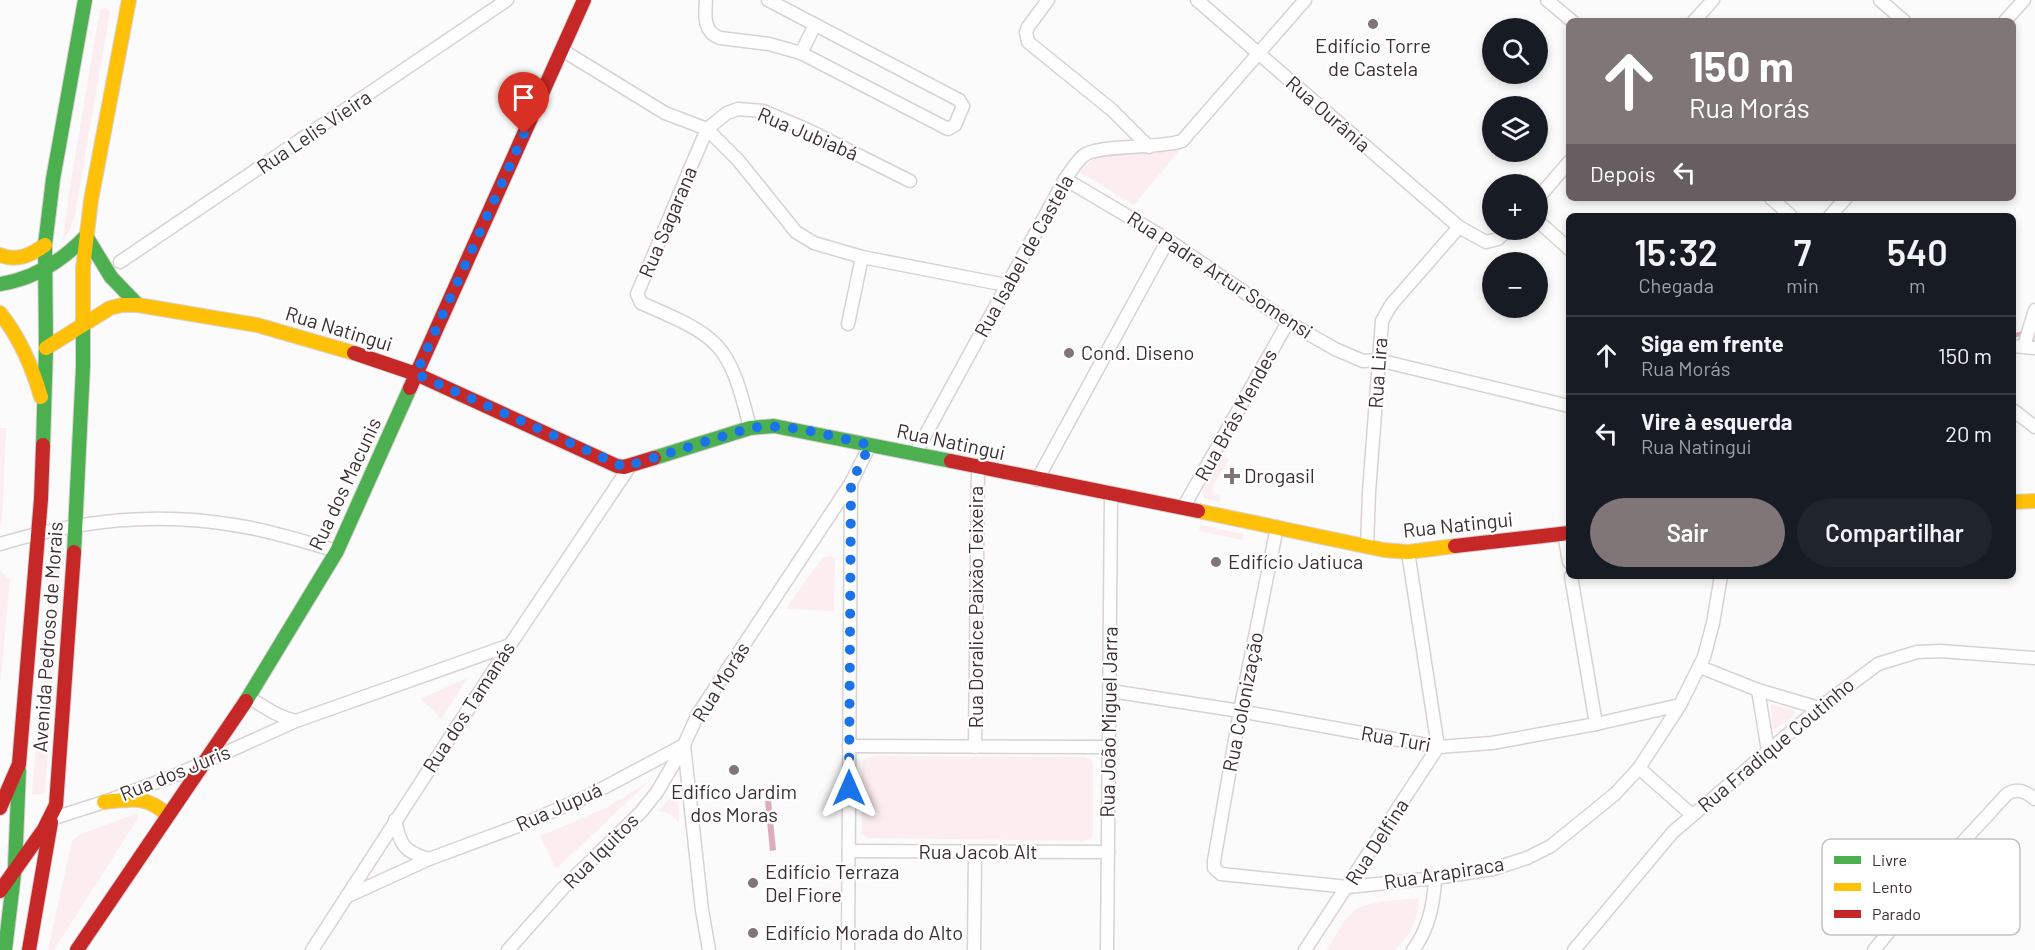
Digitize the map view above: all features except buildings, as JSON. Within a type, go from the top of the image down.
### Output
[{"type":"main road","points":[[0,255],[12,259],[20,258],[36,252],[45,245],[53,179],[85,0]]},
{"type":"main road","points":[[100,151],[99,111],[117,6],[114,0]]},
{"type":"main road","points":[[0,284],[20,281],[68,255],[86,236],[100,151],[132,1]]},
{"type":"main road","name":"Rua dos Macunis","points":[[77,950],[248,698],[338,551],[562,50],[581,2]]},
{"type":"main road","points":[[86,236],[111,277],[138,305]]},
{"type":"main road","name":"Avenida Pedroso de Morais","points":[[29,950],[51,819],[56,805],[76,524],[83,268],[86,236]]},
{"type":"main road","name":"Avenida Pedroso de Morais","points":[[5,950],[15,866],[20,764],[38,532],[45,408],[45,245]]},
{"type":"main road","name":"Rua Natingui","points":[[46,348],[110,308],[138,305],[196,313],[284,331],[345,350],[416,374],[617,466],[630,466],[653,457],[763,426],[789,428],[1367,547],[1408,552],[1566,533]]},
{"type":"main road","points":[[0,313],[15,331],[45,408]]},
{"type":"main road","points":[[2016,502],[2035,501]]},
{"type":"main road","points":[[0,808],[20,764]]},
{"type":"main road","points":[[104,802],[144,799],[157,804],[167,815]]},
{"type":"main road","points":[[0,891],[15,866],[51,819]]},
{"type":"street","name":"Rua Lelis Vieira","points":[[120,262],[507,0]]},
{"type":"street","points":[[706,0],[705,17],[707,27],[713,36],[769,44],[801,53],[948,129],[956,125],[963,106],[959,100],[768,0]]},
{"type":"street","points":[[1048,0],[1028,27],[1026,32],[1028,42],[1112,110],[1149,147]]},
{"type":"street","name":"Rua Ourânia","points":[[1197,0],[1459,227],[1482,240]]},
{"type":"street","name":"Rua Isabel de Castela","points":[[915,454],[1065,179],[1083,155],[1100,149],[1166,146],[1182,141],[1305,0]]},
{"type":"street","points":[[1547,0],[1568,18]]},
{"type":"street","points":[[1697,18],[1713,0]]},
{"type":"street","points":[[1880,0],[1901,18]]},
{"type":"street","points":[[2008,18],[2024,0]]},
{"type":"street","points":[[801,53],[815,25]]},
{"type":"street","points":[[562,50],[665,113],[707,129],[738,160],[796,232],[814,243],[862,256],[1006,285]]},
{"type":"street","name":"Rua Jubiabá","points":[[707,129],[727,113],[738,109],[763,111],[910,181]]},
{"type":"street","name":"Rua Sagarana","points":[[707,129],[637,298],[640,303],[685,322],[717,343],[733,369],[750,428]]},
{"type":"street","points":[[1548,186],[1566,165]]},
{"type":"street","name":"Rua Padre Artur Somensi","points":[[1065,179],[1168,240],[1288,321],[1335,349],[1363,362],[1378,360],[1566,405]]},
{"type":"street","points":[[1774,201],[1788,213]]},
{"type":"street","points":[[1833,213],[1843,201]]},
{"type":"street","name":"Rua Lira","points":[[1367,547],[1382,321],[1391,305],[1459,227]]},
{"type":"street","points":[[1548,230],[1566,246]]},
{"type":"street","points":[[1037,480],[1168,240]]},
{"type":"street","points":[[848,324],[862,256]]},
{"type":"street","points":[[2025,344],[2034,314]]},
{"type":"street","name":"Rua Brás Mendes","points":[[1183,508],[1288,321]]},
{"type":"street","points":[[2016,412],[2035,427]]},
{"type":"street","name":"Rua Morás","points":[[709,950],[702,910],[684,745],[698,714],[851,483],[870,445]]},
{"type":"street","name":"Rua dos Tamanás","points":[[312,950],[395,820],[630,466]]},
{"type":"street","name":"Rua Doralice Paixão Teixeira","points":[[975,747],[978,467]]},
{"type":"street","points":[[848,950],[851,483]]},
{"type":"street","name":"Rua João Miguel Jarra","points":[[1107,950],[1111,494]]},
{"type":"street","points":[[0,544],[38,532],[76,524],[135,518],[197,520],[240,526],[338,551]]},
{"type":"street","name":"Rua Colonização","points":[[1221,874],[1214,868],[1214,861],[1240,711],[1277,527]]},
{"type":"street","points":[[1408,552],[1438,747]]},
{"type":"street","points":[[1572,579],[1596,724]]},
{"type":"street","name":"Rua Arapiraca","points":[[1221,874],[1348,887],[1493,869],[1527,858],[1551,846],[1615,794],[1639,768],[1680,705],[1700,667],[1713,623],[1720,579]]},
{"type":"street","name":"Rua dos Juris","points":[[51,819],[104,802],[204,764],[296,721],[510,645]]},
{"type":"street","name":"Rua Fradique Coutinho","points":[[1574,950],[1673,832],[1819,708],[1878,664],[1917,652],[1940,651],[2035,658]]},
{"type":"street","points":[[1700,667],[1758,690],[1819,708]]},
{"type":"street","points":[[259,681],[267,707]]},
{"type":"street","points":[[1758,690],[1768,751]]},
{"type":"street","name":"Rua Turi","points":[[1111,691],[1240,711],[1438,747],[1492,743],[1596,724],[1680,705]]},
{"type":"street","points":[[248,698],[267,707],[279,717],[296,721]]},
{"type":"street","name":"Rua Jupuá","points":[[347,897],[429,859],[526,823],[590,795],[684,745]]},
{"type":"street","name":"Rua Iquitos","points":[[508,950],[564,887],[657,792],[684,745]]},
{"type":"street","points":[[849,746],[1110,747]]},
{"type":"street","name":"Rua Delfina","points":[[1305,950],[1438,747]]},
{"type":"street","points":[[1639,768],[1692,815]]},
{"type":"street","points":[[1965,839],[2007,794],[2012,791],[2031,796]]},
{"type":"street","points":[[395,820],[399,837],[405,848],[429,859]]},
{"type":"street","name":"Rua Jacob Alt","points":[[849,851],[1108,852]]},
{"type":"street","points":[[974,950],[975,852]]},
{"type":"street","points":[[1413,950],[1430,918],[1435,878]]},
{"type":"street","points":[[1874,950],[1886,935]]},
{"type":"shaded area","points":[[106,7],[110,11],[75,214],[69,232],[63,241],[69,192],[100,11]]},
{"type":"shaded area","points":[[1183,146],[1134,205],[1078,171],[1097,156],[1131,151],[1168,152]]},
{"type":"shaded area","points":[[0,428],[6,428],[2,523],[0,524]]},
{"type":"shaded area","points":[[1222,456],[1229,460],[1212,487],[1213,492],[1221,495],[1219,502],[1205,498],[1202,492]]},
{"type":"shaded area","points":[[1200,525],[1243,534],[1243,540],[1199,531]]},
{"type":"shaded area","points":[[58,542],[63,543],[45,794],[32,794],[53,546]]},
{"type":"shaded area","points":[[830,556],[835,559],[834,611],[786,609],[822,558]]},
{"type":"shaded area","points":[[0,571],[10,580],[0,685]]},
{"type":"shaded area","points":[[467,678],[441,720],[434,710],[420,699]]},
{"type":"shaded area","points":[[1771,704],[1794,710],[1795,715],[1774,730],[1772,729]]},
{"type":"shaded area","points":[[875,756],[1085,757],[1093,764],[1093,834],[1085,841],[867,838],[862,834],[862,764],[863,760]]},
{"type":"shaded area","points":[[648,782],[556,869],[540,836],[606,808]]},
{"type":"shaded area","points":[[678,790],[679,823],[671,815],[659,810]]},
{"type":"shaded area","points":[[771,800],[776,850],[770,851],[765,801]]},
{"type":"shaded area","points":[[138,814],[138,818],[54,950],[48,950],[72,841],[79,835]]},
{"type":"shaded area","points":[[1418,898],[1417,913],[1412,927],[1395,950],[1327,950],[1339,929],[1354,911],[1367,905]]},
{"type":"waterway","points":[[2016,335],[2035,331]]},
{"type":"traffic: fast","points":[[43,445],[46,348],[45,245],[53,179],[85,0]]},
{"type":"traffic: fast","points":[[0,284],[24,278],[47,268],[86,236]]},
{"type":"traffic: fast","points":[[86,236],[111,277],[138,305]]},
{"type":"traffic: fast","points":[[74,552],[83,367],[83,318]]},
{"type":"traffic: fast","points":[[246,701],[337,551],[410,388]]},
{"type":"traffic: fast","points":[[654,458],[750,428],[774,426],[951,461]]},
{"type":"traffic: fast","points":[[5,950],[15,866],[19,770]]},
{"type":"traffic: slow","points":[[83,318],[83,268],[91,200],[129,0]]},
{"type":"traffic: slow","points":[[0,255],[18,258],[45,245]]},
{"type":"traffic: slow","points":[[46,348],[110,308],[138,305],[257,325],[354,353]]},
{"type":"traffic: slow","points":[[0,313],[14,332],[25,353],[41,397]]},
{"type":"traffic: slow","points":[[2016,502],[2035,501]]},
{"type":"traffic: slow","points":[[1198,511],[1384,550],[1408,552],[1455,546]]},
{"type":"traffic: slow","points":[[104,802],[145,801],[167,815]]},
{"type":"traffic: jam","points":[[410,388],[584,0]]},
{"type":"traffic: jam","points":[[354,353],[416,374],[617,466],[624,467],[654,458]]},
{"type":"traffic: jam","points":[[0,808],[19,764],[41,499],[43,445]]},
{"type":"traffic: jam","points":[[951,461],[1198,511]]},
{"type":"traffic: jam","points":[[1455,546],[1566,533]]},
{"type":"traffic: jam","points":[[0,891],[44,829],[56,805],[74,552]]},
{"type":"traffic: jam","points":[[77,950],[246,701]]},
{"type":"traffic: jam","points":[[29,950],[51,822]]},
{"type":"place","name":"Edifício Torre de Castela","points":[[1373,24]]},
{"type":"place","name":"Cond. Diseno","points":[[1069,353]]},
{"type":"place","name":"Drogasil","points":[[1232,476]]},
{"type":"place","name":"Edifício Jatiuca","points":[[1216,562]]},
{"type":"place","name":"Edifíco Jardim dos Moras","points":[[734,770]]},
{"type":"place","name":"Edifício Terraza Del Fiore","points":[[753,883]]},
{"type":"place","name":"Edifício Morada do Alto","points":[[753,933]]},
{"type":"route","points":[[524,134],[416,374],[617,466],[630,466],[653,457],[763,426],[789,428],[870,445],[851,483],[849,788]]}]
